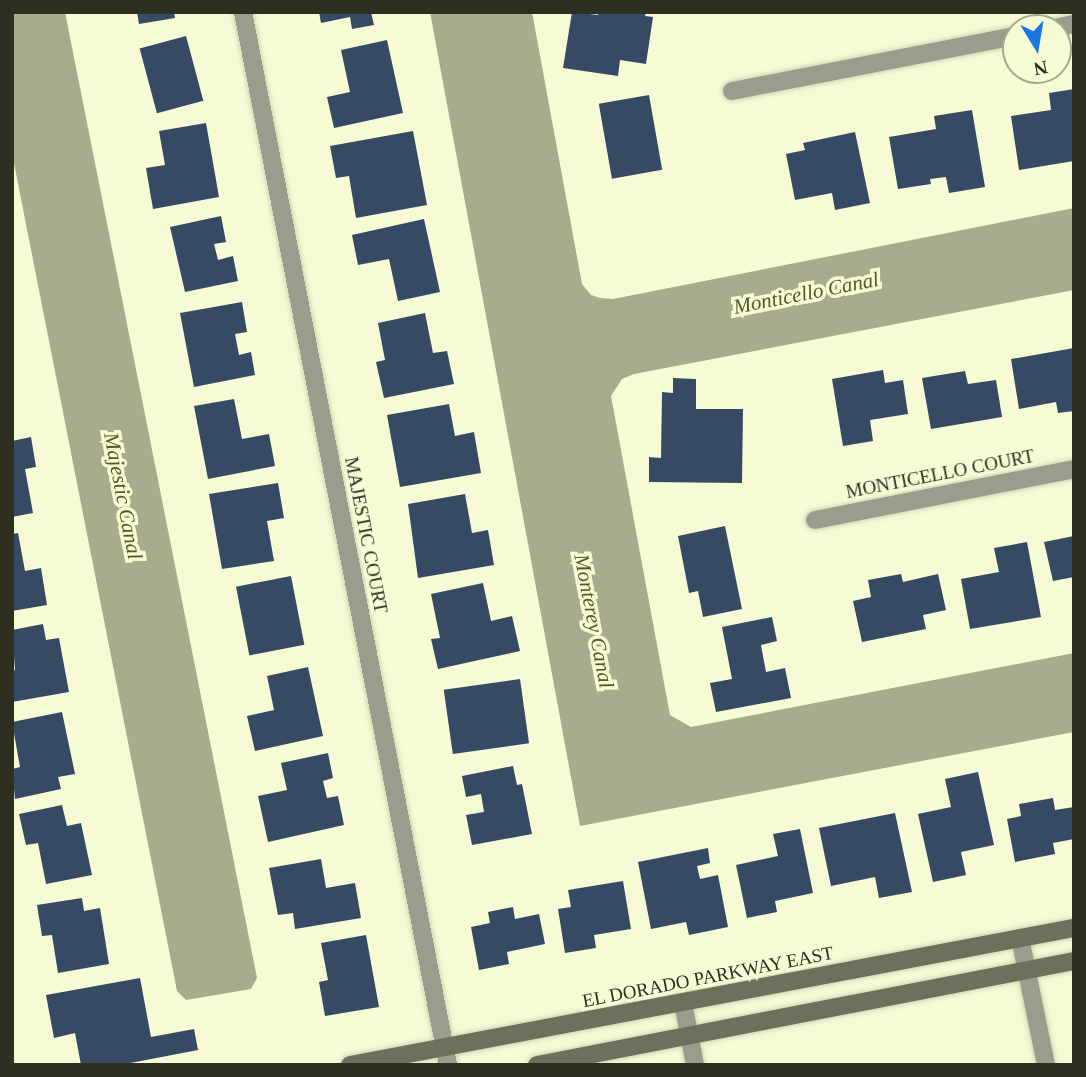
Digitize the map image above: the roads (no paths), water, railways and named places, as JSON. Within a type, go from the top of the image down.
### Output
[{"type":"street","name":"MAJESTIC COURT","points":[[243,12],[446,1056]]},
{"type":"street","points":[[733,90],[1002,39]]},
{"type":"street","name":"MONTICELLO COURT","points":[[815,520],[1074,469]]},
{"type":"street","name":"EL DORADO PARKWAY EAST","points":[[350,1065],[446,1056],[683,1003],[1074,928]]},
{"type":"street","points":[[1020,938],[1046,1065]]},
{"type":"street","points":[[537,1065],[1074,961]]},
{"type":"street","points":[[683,1003],[695,1065]]},
{"type":"water","name":"Majestic Canal","points":[[12,12],[65,12],[257,978],[251,989],[186,1000],[177,991],[12,153]]},
{"type":"water","points":[[430,12],[532,12],[582,284],[591,295],[600,298],[613,299],[1074,208],[1074,290],[634,374],[622,379],[611,396],[670,715],[691,727],[1074,653],[1074,732],[580,826]]},
{"type":"water label","name":"Monticello Canal","points":[[806,293]]},
{"type":"water label","name":"Monterey Canal","points":[[594,621]]}]
